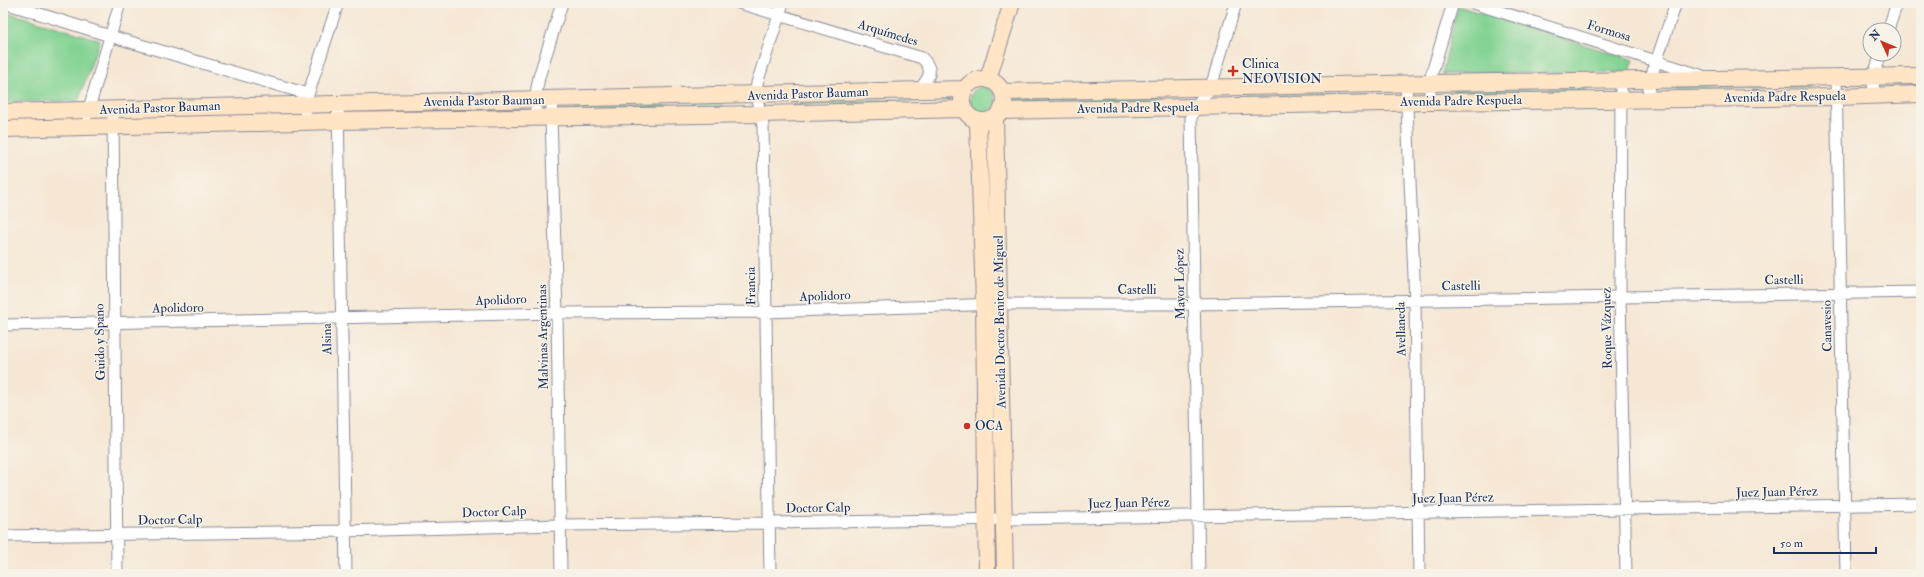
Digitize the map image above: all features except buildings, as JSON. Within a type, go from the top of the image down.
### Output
[{"type":"main road","points":[[988,79],[1012,3]]},
{"type":"main road","name":"Avenida Padre Respuela","points":[[1003,92],[1429,83],[1921,76]]},
{"type":"main road","points":[[988,79],[1000,86],[1003,92],[1004,105],[999,114],[986,121],[978,121],[970,118],[963,109],[962,96],[964,90],[974,80],[988,79]]},
{"type":"main road","name":"Avenida Pastor Bauman","points":[[3,112],[112,110],[306,99],[338,104],[756,96],[964,90]]},
{"type":"main road","name":"Avenida Padre Respuela","points":[[999,114],[1195,106],[1648,98],[1837,97],[1921,94]]},
{"type":"main road","name":"Avenida Pastor Bauman","points":[[3,129],[963,109]]},
{"type":"main road","name":"Avenida Doctor Benito de Miguel","points":[[999,114],[1000,304],[1005,574]]},
{"type":"main road","name":"Avenida Doctor Benito de Miguel","points":[[978,121],[984,304],[987,574]]},
{"type":"street","points":[[6,3],[306,99]]},
{"type":"street","points":[[87,128],[88,110],[120,3]]},
{"type":"street","points":[[306,122],[306,99],[338,3]]},
{"type":"street","name":"Malvinas Argentinas","points":[[561,574],[559,524],[557,313],[544,118],[535,100],[539,77],[562,3]]},
{"type":"street","name":"Arquímedes","points":[[739,3],[922,58],[928,64],[930,72],[928,80],[918,91]]},
{"type":"street","name":"Francia","points":[[770,574],[763,134],[761,114],[756,96],[757,84],[783,3]]},
{"type":"street","name":"Mayor López","points":[[1199,574],[1191,118],[1195,106],[1211,87],[1236,3]]},
{"type":"street","points":[[1431,102],[1429,83],[1454,3]]},
{"type":"street","name":"Formosa","points":[[1473,3],[1657,60],[1713,79]]},
{"type":"street","points":[[1648,98],[1650,80],[1676,3]]},
{"type":"street","points":[[1891,22],[1897,3]]},
{"type":"street","points":[[1874,96],[1873,77],[1878,62]]},
{"type":"street","name":"Canavesio","points":[[1836,78],[1846,574]]},
{"type":"street","name":"Roque Vázquez","points":[[1621,80],[1620,297],[1626,574]]},
{"type":"street","name":"Avellaneda","points":[[1406,84],[1415,300],[1419,574]]},
{"type":"street","name":"Malvinas Argentinas","points":[[544,118],[553,99]]},
{"type":"street","name":"Alsina","points":[[338,104],[346,574]]},
{"type":"street","name":"Guido y Spano","points":[[112,110],[117,574]]},
{"type":"street","name":"Castelli","points":[[1000,304],[1194,304],[1921,292]]},
{"type":"street","name":"Apolidoro","points":[[3,325],[341,319],[557,313],[765,312],[1000,304]]},
{"type":"street","name":"Juez Juan Pérez","points":[[986,519],[1921,504]]},
{"type":"street","name":"Doctor Calp","points":[[3,536],[346,531],[559,524],[769,523],[986,519]]},
{"type":"green space","points":[[1458,6],[1634,60],[1629,72],[1442,74]]},
{"type":"green space","points":[[3,11],[100,40],[78,101],[3,102]]},
{"type":"green space","points":[[1810,84],[1810,87],[1650,89],[1650,87]]},
{"type":"green space","points":[[983,87],[993,90],[996,100],[993,110],[983,113],[973,110],[970,100],[973,90]]},
{"type":"green space","points":[[1586,88],[1586,91],[1453,93],[1453,90]]},
{"type":"green space","points":[[1378,93],[1378,96],[1246,99],[1246,95]]},
{"type":"green space","points":[[1161,96],[1162,99],[1014,102],[1015,99]]},
{"type":"green space","points":[[950,98],[950,100],[792,106],[793,103]]},
{"type":"green space","points":[[722,104],[722,108],[575,112],[576,108]]},
{"type":"place","name":"Clinica NEOVISION","points":[[1233,71]]},
{"type":"place","name":"OCA","points":[[967,426]]}]
